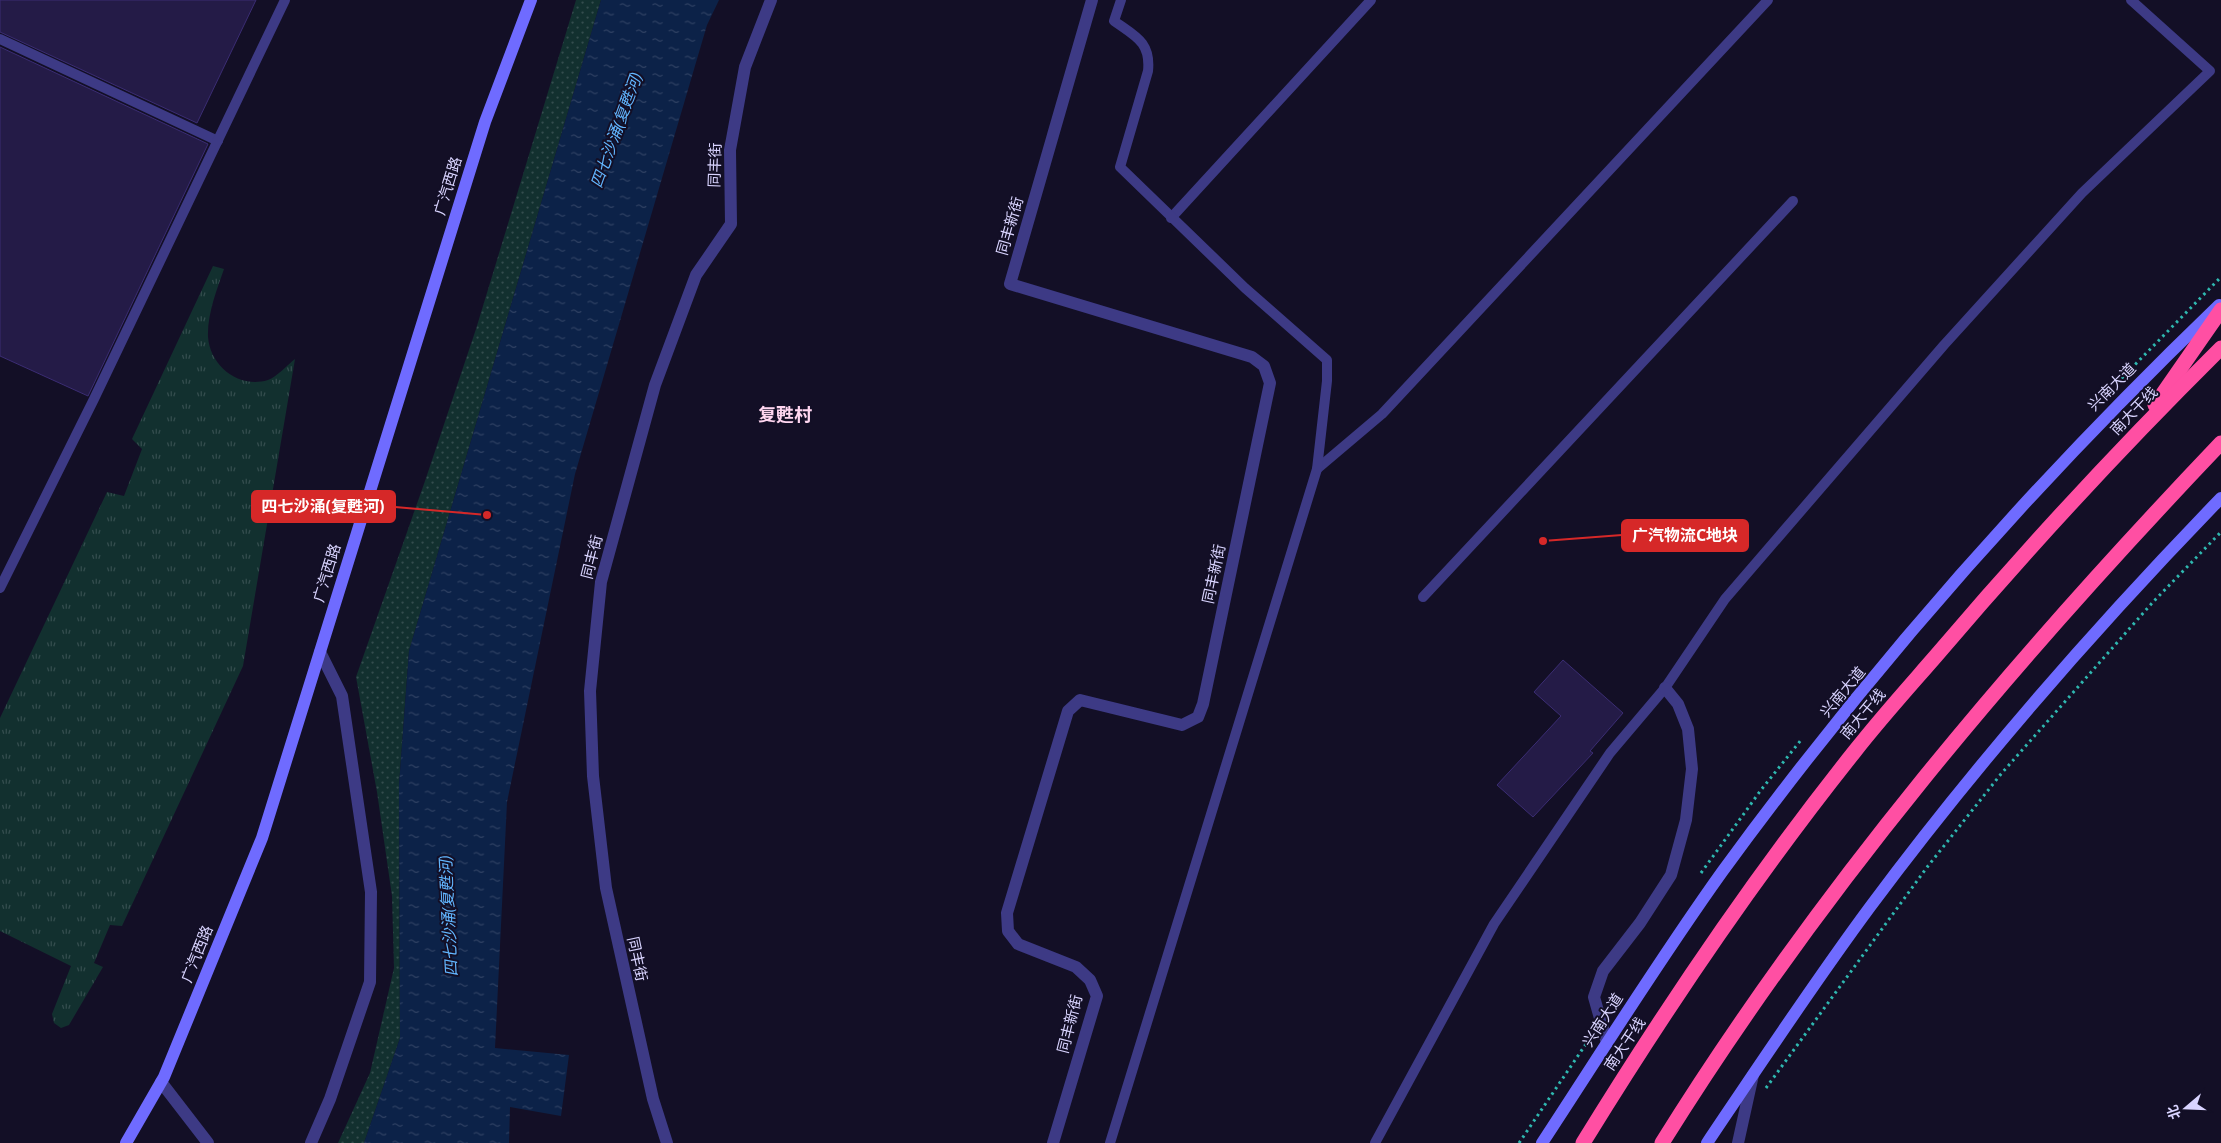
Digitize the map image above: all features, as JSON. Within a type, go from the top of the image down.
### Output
[{"type":"highway","points":[[2133,436],[2221,310]]},
{"type":"highway","name":"南大干线","points":[[1583,1143],[1624,1078],[1763,871],[1856,750],[1982,602],[2133,436],[2221,348]]},
{"type":"highway","points":[[1662,1143],[1820,910],[1923,780],[2045,634],[2221,443]]},
{"type":"highway","points":[[2166,501],[2221,458]]},
{"type":"main road","name":"广汽西路","points":[[126,1143],[161,1082],[262,838],[485,122],[531,0]]},
{"type":"main road","name":"兴南大道","points":[[1542,1143],[1721,874],[1811,756],[1989,543],[2064,460],[2140,381],[2221,303]]},
{"type":"main road","points":[[1707,1143],[1754,1072],[1870,907],[1984,761],[2140,582],[2221,498]]},
{"type":"street","name":"同丰街","points":[[667,1143],[653,1099],[606,888],[593,776],[590,692],[601,582],[655,385],[696,275],[731,224],[730,150],[746,68],[771,0]]},
{"type":"street","name":"同丰新街","points":[[1053,1143],[1097,996],[1090,980],[1076,967],[1018,944],[1008,931],[1007,913],[1068,711],[1080,700],[1182,725],[1198,717],[1206,694],[1270,383],[1264,366],[1252,357],[1010,284],[1092,0]]},
{"type":"street","points":[[311,1143],[330,1099],[370,982],[371,892],[344,706],[342,696],[320,652]]},
{"type":"street","points":[[1607,1044],[1594,997],[1603,971],[1640,923],[1671,875],[1686,820],[1692,769],[1688,729],[1678,704],[1665,688]]},
{"type":"street","points":[[1738,1143],[1754,1072]]},
{"type":"street","points":[[161,1082],[208,1143]]},
{"type":"lane","points":[[0,588],[99,390],[285,0]]},
{"type":"lane","points":[[1110,1143],[1317,469],[1327,381],[1327,360],[1245,288],[1120,167],[1148,71],[1149,58],[1146,48],[1139,39],[1114,21],[1121,0]]},
{"type":"lane","points":[[1171,218],[1371,0]]},
{"type":"lane","points":[[1317,469],[1382,414],[1768,0]]},
{"type":"lane","points":[[1375,1143],[1494,924],[1610,754],[1665,688],[1724,599],[1944,346],[2082,192],[2210,71],[2131,0]]},
{"type":"lane","points":[[0,39],[218,141]]},
{"type":"lane","points":[[1423,597],[1793,201]]},
{"type":"path","points":[[1764,1092],[1901,902],[2000,774],[2153,602],[2221,532]]},
{"type":"green space","points":[[576,0],[601,0],[409,651],[399,785],[400,1038],[364,1143],[338,1143],[370,1073],[394,968],[392,896],[377,792],[356,677],[476,329]]},
{"type":"green space","points":[[213,266],[224,269],[213,302],[208,329],[210,348],[220,366],[237,378],[257,382],[268,380],[278,374],[295,359],[243,666],[122,926],[110,925],[94,963],[103,967],[69,1025],[61,1028],[54,1023],[52,1014],[71,966],[0,931],[0,718],[107,492],[124,496],[142,449],[132,439]]},
{"type":"water","points":[[601,0],[719,0],[707,25],[575,474],[507,802],[495,1048],[569,1055],[561,1116],[510,1107],[509,1143],[364,1143],[400,1038],[399,785],[409,651]]},
{"type":"building","points":[[0,0],[256,0],[197,123],[0,32]]},
{"type":"building","points":[[0,47],[208,144],[88,396],[0,356]]},
{"type":"building","points":[[1563,660],[1623,713],[1590,751],[1593,753],[1533,817],[1497,785],[1561,716],[1534,692]]},
{"type":"place","name":"四七沙涌(复甦河)","points":[[487,515]]},
{"type":"place","name":"广汽物流C地块","points":[[1543,541]]},
{"type":"district","name":"复甦村","points":[[785,415]]}]
